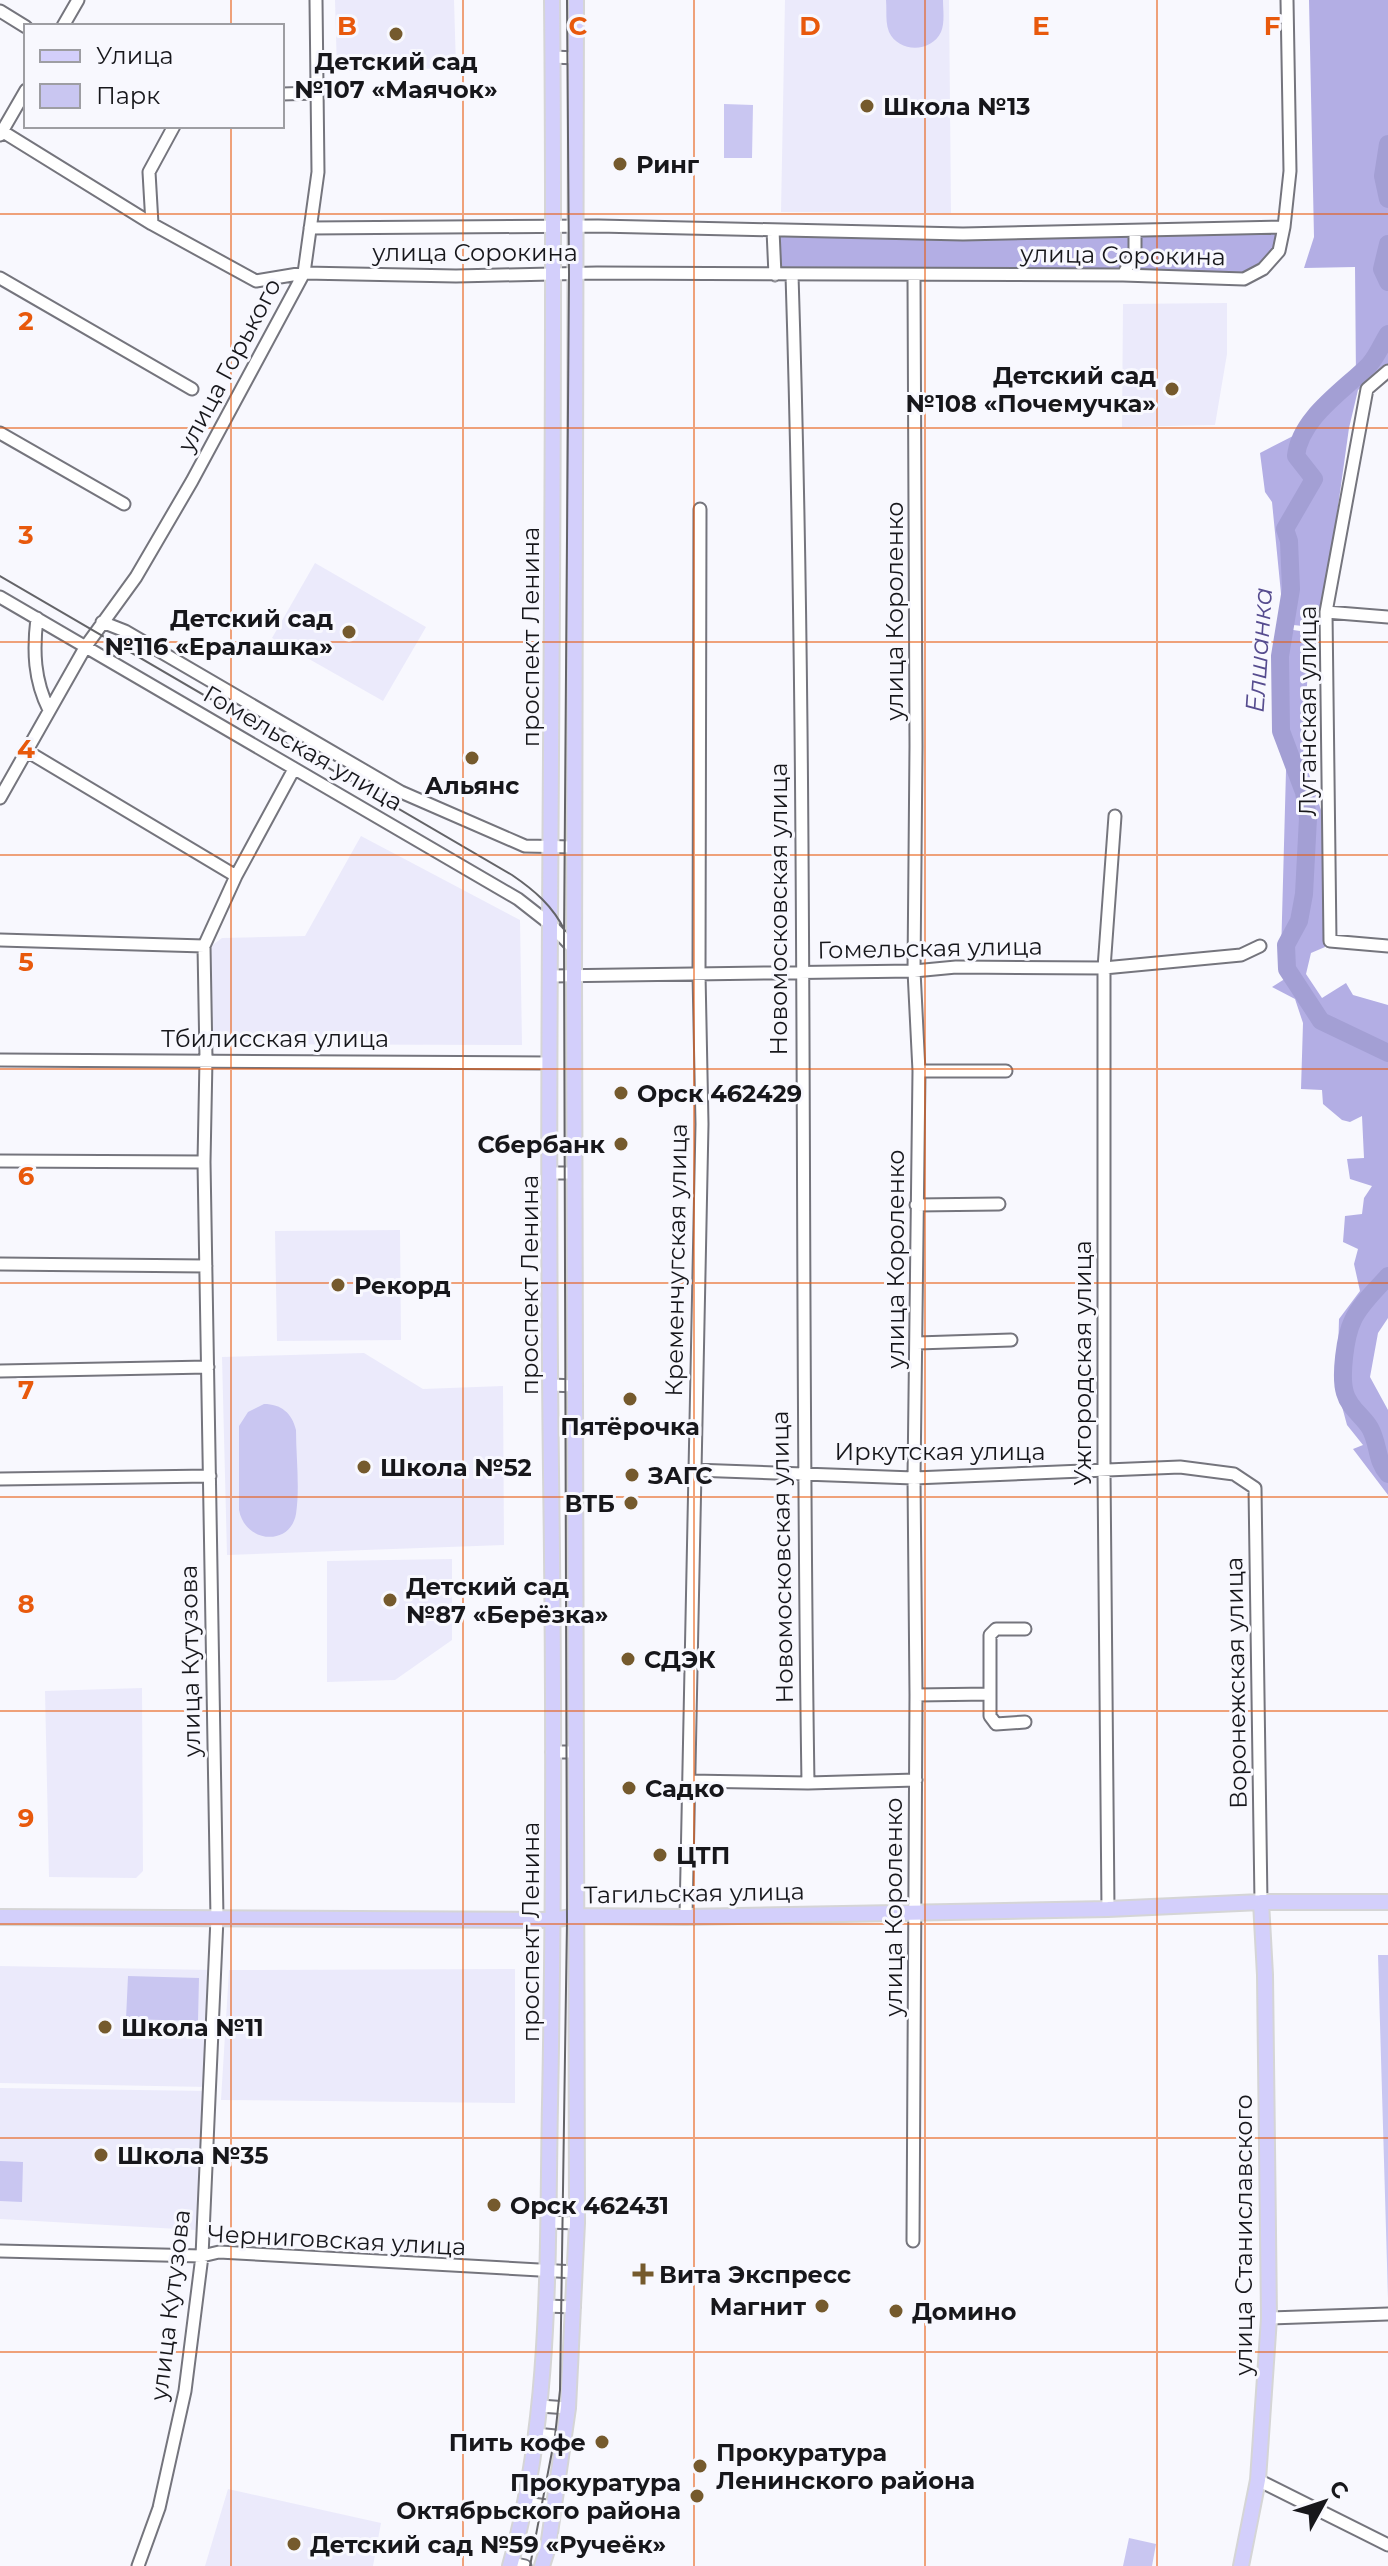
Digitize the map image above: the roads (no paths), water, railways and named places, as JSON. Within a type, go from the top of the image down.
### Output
[{"type":"main road","name":"проспект Ленина","points":[[516,2565],[540,2406],[546,2306],[553,1920],[550,1173],[554,275],[552,0]]},
{"type":"main road","name":"проспект Ленина","points":[[542,2566],[568,2408],[577,2223],[574,975],[576,0]]},
{"type":"main road","name":"Тагильская улица","points":[[0,1917],[553,1920],[576,1916],[686,1917],[1108,1909],[1261,1902],[1388,1902]]},
{"type":"main road","name":"улица Станиславского","points":[[1241,2566],[1258,2480],[1269,2318],[1265,1975],[1261,1902]]},
{"type":"street","points":[[64,24],[78,0]]},
{"type":"street","name":"улица Горького","points":[[0,798],[86,646],[136,577],[304,273],[318,172],[316,0]]},
{"type":"street","points":[[1284,227],[1290,171],[1287,0]]},
{"type":"street","points":[[0,11],[24,26]]},
{"type":"street","points":[[553,57],[576,58]]},
{"type":"street","points":[[1,133],[24,93]]},
{"type":"street","points":[[284,94],[317,93]]},
{"type":"street","points":[[152,224],[149,172],[173,128]]},
{"type":"street","name":"улица Сорокина","points":[[1,133],[152,224],[256,281],[304,273],[1123,275],[1244,279],[1263,269],[1279,251],[1284,227],[963,234],[577,227],[310,228]]},
{"type":"street","points":[[773,230],[775,275]]},
{"type":"street","points":[[1123,275],[1135,253],[1135,231]]},
{"type":"street","name":"Новомосковская улица","points":[[792,275],[799,507],[803,1474],[808,1783]]},
{"type":"street","name":"улица Короленко","points":[[913,2241],[914,1478],[919,1071],[914,971],[914,276]]},
{"type":"street","points":[[0,278],[192,389]]},
{"type":"street","name":"Луганская улица","points":[[1388,371],[1367,389],[1326,612],[1330,941],[1388,946]]},
{"type":"street","points":[[0,433],[124,504]]},
{"type":"street","points":[[553,508],[574,509]]},
{"type":"street","name":"Кременчугская улица","points":[[686,1917],[702,1124],[699,974],[700,509]]},
{"type":"street","name":"Гомельская улица","points":[[0,597],[518,899],[550,924],[575,950]]},
{"type":"street","points":[[1326,612],[1388,617]]},
{"type":"street","points":[[37,618],[34,662],[42,696],[49,710]]},
{"type":"street","name":"Гомельская улица","points":[[102,622],[125,631],[401,792],[525,846],[574,847]]},
{"type":"street","points":[[25,750],[236,876]]},
{"type":"street","name":"улица Кутузова","points":[[138,2566],[159,2508],[185,2391],[202,2256],[217,1918],[204,1162],[204,946],[236,876],[294,769]]},
{"type":"street","name":"Ужгородская улица","points":[[1108,1909],[1104,968],[1115,816]]},
{"type":"street","points":[[0,940],[204,946]]},
{"type":"street","name":"Гомельская улица","points":[[551,976],[914,971],[956,967],[1104,968],[1241,955],[1260,946]]},
{"type":"street","name":"Тбилисская улица","points":[[0,1060],[550,1063]]},
{"type":"street","points":[[919,1071],[1006,1071]]},
{"type":"street","points":[[0,1161],[204,1162]]},
{"type":"street","points":[[550,1173],[575,1173]]},
{"type":"street","points":[[916,1205],[999,1204]]},
{"type":"street","points":[[0,1264],[206,1266]]},
{"type":"street","points":[[917,1343],[1011,1340]]},
{"type":"street","points":[[0,1371],[208,1367]]},
{"type":"street","points":[[551,1385],[576,1386]]},
{"type":"street","name":"Иркутская улица","points":[[694,1470],[914,1478],[1180,1467],[1234,1474]]},
{"type":"street","name":"Воронежская улица","points":[[1234,1474],[1255,1488],[1261,1902]]},
{"type":"street","points":[[0,1479],[210,1476]]},
{"type":"street","points":[[552,1527],[576,1527]]},
{"type":"street","points":[[553,1584],[576,1584]]},
{"type":"street","points":[[1025,1629],[996,1629],[990,1635],[990,1716],[996,1724],[1025,1722]]},
{"type":"street","points":[[916,1695],[990,1694]]},
{"type":"street","points":[[552,1752],[576,1752]]},
{"type":"street","points":[[689,1781],[808,1783],[916,1780]]},
{"type":"street","points":[[548,2222],[577,2223]]},
{"type":"street","name":"Черниговская улица","points":[[0,2251],[202,2256],[219,2252],[575,2272]]},
{"type":"street","points":[[546,2306],[574,2307]]},
{"type":"street","points":[[1269,2318],[1388,2314]]},
{"type":"street","points":[[540,2406],[568,2408]]},
{"type":"street","points":[[536,2434],[565,2437]]},
{"type":"street","points":[[1258,2480],[1387,2542]]},
{"type":"street","points":[[525,2503],[554,2507]]},
{"type":"waterway","name":"Елшанка","points":[[1388,144],[1383,176],[1388,199]]},
{"type":"waterway","name":"Елшанка","points":[[1388,244],[1382,269],[1388,282]]},
{"type":"waterway","name":"Елшанка","points":[[1388,334],[1372,361],[1314,417],[1299,442],[1296,456],[1314,479],[1285,529],[1289,541],[1291,589],[1280,656],[1281,731],[1304,792],[1308,818],[1304,894],[1299,921],[1286,945],[1287,969],[1321,1021],[1388,1053]]},
{"type":"waterway","name":"Елшанка","points":[[1388,1276],[1364,1302],[1353,1320],[1343,1367],[1347,1398],[1370,1428],[1381,1464],[1388,1474]]},
{"type":"tram line","points":[[530,2566],[555,2436],[560,2390],[567,1922],[564,940],[569,274],[567,0]]},
{"type":"tram line","points":[[0,576],[512,875],[542,899],[565,931]]},
{"type":"place","name":"Детский сад №107 «Маячок»","points":[[396,34]]},
{"type":"place","name":"Школа №13","points":[[867,106]]},
{"type":"place","name":"Ринг","points":[[620,164]]},
{"type":"place","name":"Детский сад №108 «Почемучка»","points":[[1172,389]]},
{"type":"place","name":"Детский сад №116 «Ералашка»","points":[[349,632]]},
{"type":"place","name":"Альянс","points":[[472,758]]},
{"type":"place","name":"Орск 462429","points":[[621,1093]]},
{"type":"place","name":"Сбербанк","points":[[621,1144]]},
{"type":"place","name":"Рекорд","points":[[338,1285]]},
{"type":"place","name":"Пятёрочка","points":[[630,1399]]},
{"type":"place","name":"Школа №52","points":[[364,1467]]},
{"type":"place","name":"ЗАГС","points":[[632,1475]]},
{"type":"place","name":"ВТБ","points":[[631,1503]]},
{"type":"place","name":"Детский сад №87 «Берёзка»","points":[[390,1600]]},
{"type":"place","name":"СДЭК","points":[[628,1659]]},
{"type":"place","name":"Садко","points":[[629,1788]]},
{"type":"place","name":"ЦТП","points":[[660,1855]]},
{"type":"place","name":"Школа №11","points":[[105,2027]]},
{"type":"place","name":"Школа №35","points":[[101,2155]]},
{"type":"place","name":"Орск 462431","points":[[494,2205]]},
{"type":"place","name":"Вита Экспресс","points":[[643,2274]]},
{"type":"place","name":"Магнит","points":[[822,2306]]},
{"type":"place","name":"Домино","points":[[896,2311]]},
{"type":"place","name":"Пить кофе","points":[[602,2442]]},
{"type":"place","name":"Прокуратура Ленинского района","points":[[700,2466]]},
{"type":"place","name":"Прокуратура Октябрьского района","points":[[697,2496]]},
{"type":"place","name":"Детский сад №59 «Ручеёк»","points":[[294,2544]]}]
